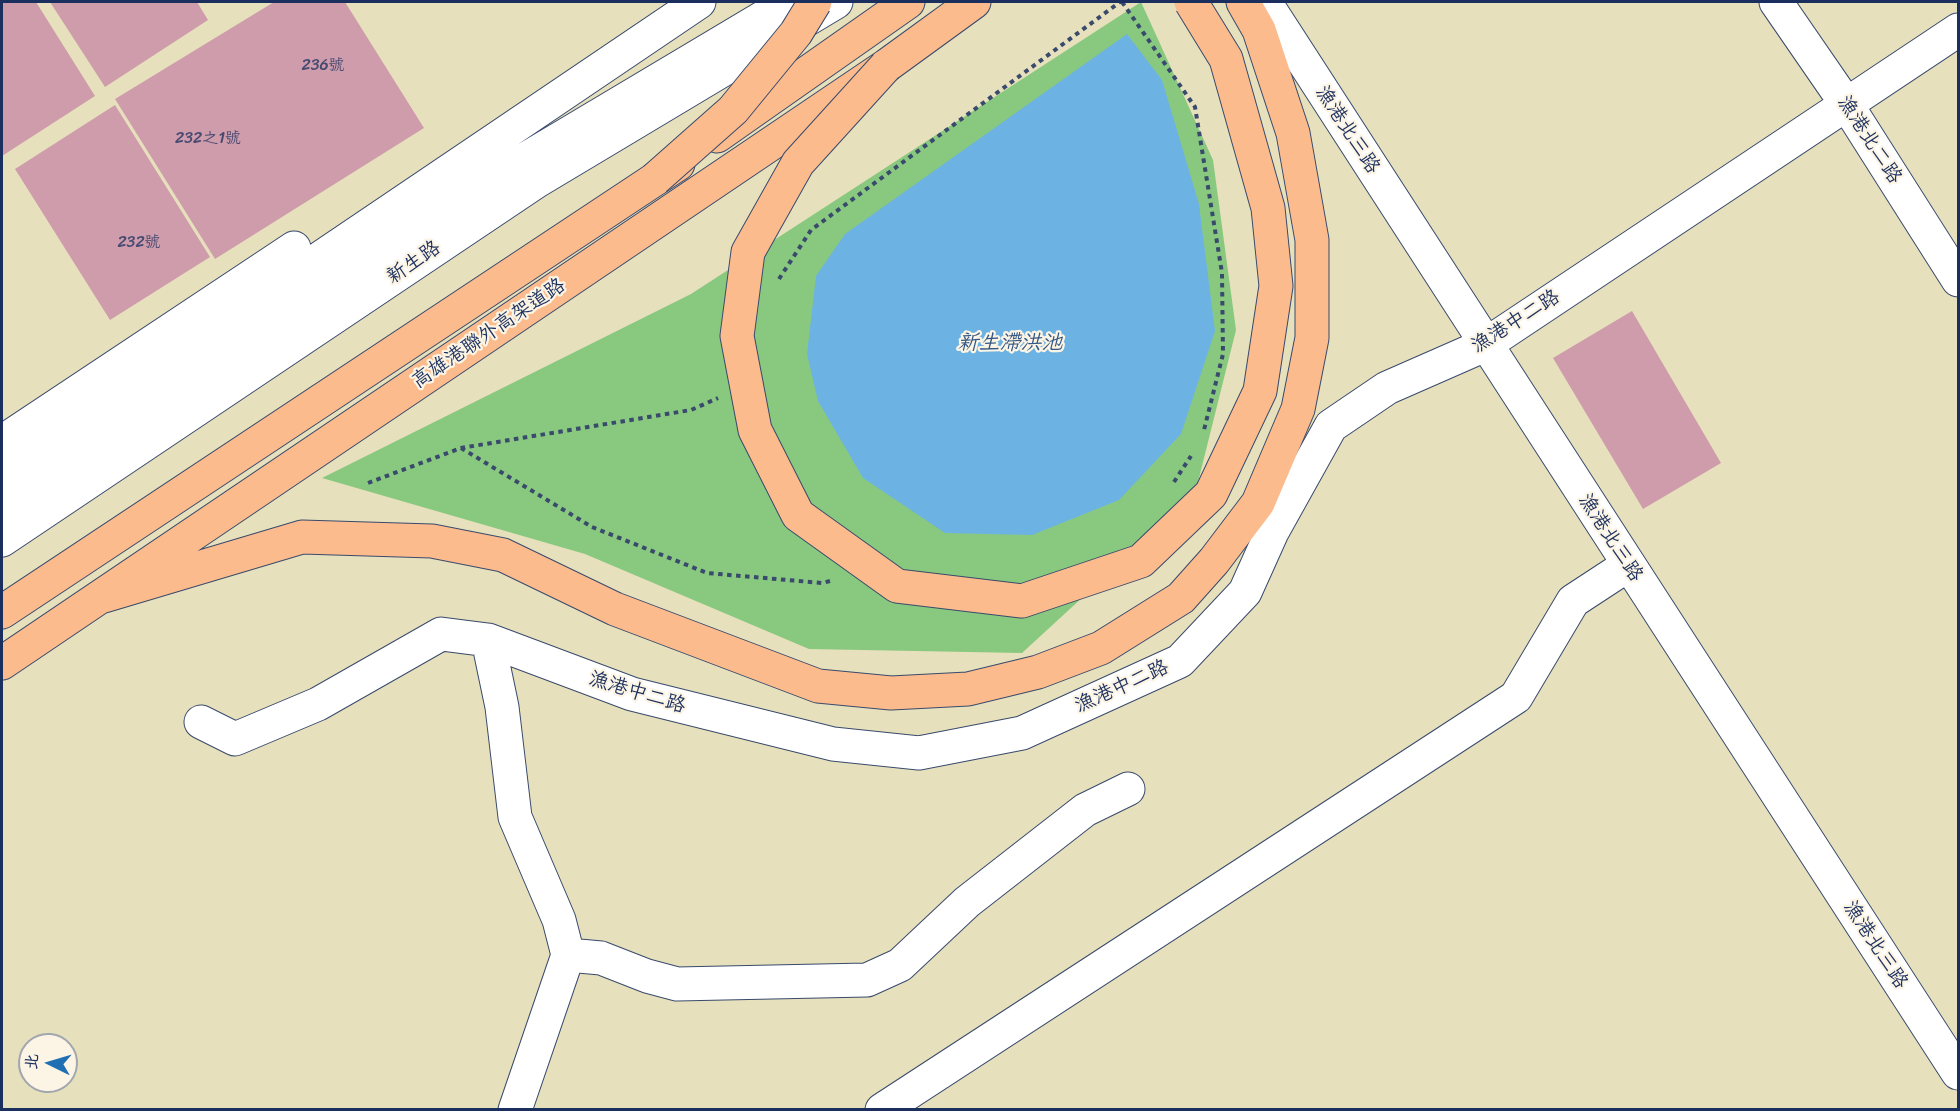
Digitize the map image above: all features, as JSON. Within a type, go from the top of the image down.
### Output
[{"type":"highway","points":[[655,180],[733,110],[796,33],[815,2]]},
{"type":"highway","name":"高雄港聯外高架道路","points":[[2,612],[655,180],[908,2]]},
{"type":"highway","name":"高雄港聯外高架道路","points":[[2,663],[886,66],[974,2]]},
{"type":"highway","points":[[886,66],[798,163],[748,252],[737,336],[755,430],[798,515],[897,586],[1022,601],[1141,561],[1211,494],[1260,391],[1276,286],[1268,208],[1226,59],[1191,2]]},
{"type":"highway","points":[[104,596],[302,537],[432,541],[503,555],[615,609],[818,686],[891,693],[968,689],[1038,672],[1101,648],[1180,598],[1214,561],[1258,503],[1298,409],[1312,338],[1312,240],[1293,133],[1259,30],[1243,2]]},
{"type":"street","points":[[2,442],[665,2]]},
{"type":"street","points":[[5,508],[699,2]]},
{"type":"street","name":"新生路","points":[[5,508],[524,160],[789,2]]},
{"type":"street","name":"新生路","points":[[5,508],[537,181],[836,2]]},
{"type":"street","name":"漁港北三路","points":[[1265,2],[1485,345],[1959,1073]]},
{"type":"street","name":"漁港北二路","points":[[1776,2],[1847,105],[1949,245],[1959,280]]},
{"type":"street","name":"漁港中二路","points":[[201,722],[235,739],[318,704],[441,634],[488,640],[632,694],[833,744],[919,753],[1022,733],[1180,661],[1245,592],[1272,532],[1331,426],[1387,388],[1485,345],[1959,30]]},
{"type":"street","points":[[882,1110],[1516,697],[1573,601],[1628,565]]},
{"type":"street","points":[[488,640],[502,707],[515,817],[560,920],[568,955],[514,1110]]},
{"type":"street","points":[[568,955],[601,958],[647,976],[676,984],[867,980],[900,965],[967,902],[1085,810],[1128,789]]},
{"type":"path","points":[[775,284],[812,230],[1121,2],[1195,107],[1222,273],[1223,354],[1201,440]]},
{"type":"path","points":[[368,483],[461,448],[691,410],[724,395]]},
{"type":"path","points":[[461,448],[592,527],[707,573],[822,583],[843,577]]},
{"type":"path","points":[[1169,490],[1195,450]]},
{"type":"green space","points":[[1141,2],[1213,160],[1236,330],[1195,494],[1022,653],[809,649],[585,554],[322,478],[691,294]]},
{"type":"water","name":"新生滯洪池","points":[[1127,34],[1162,80],[1199,204],[1215,331],[1181,434],[1119,500],[1032,535],[945,533],[863,478],[818,401],[807,354],[816,276],[845,234]]},
{"type":"building","points":[[2,2],[36,2],[95,96],[2,156]]},
{"type":"building","points":[[50,2],[197,2],[208,20],[105,87]]},
{"type":"building","points":[[274,2],[345,2],[424,128],[215,259],[115,99]]},
{"type":"building","points":[[115,105],[210,257],[110,320],[15,169]]},
{"type":"building","points":[[1632,311],[1721,463],[1643,509],[1553,358]]}]
